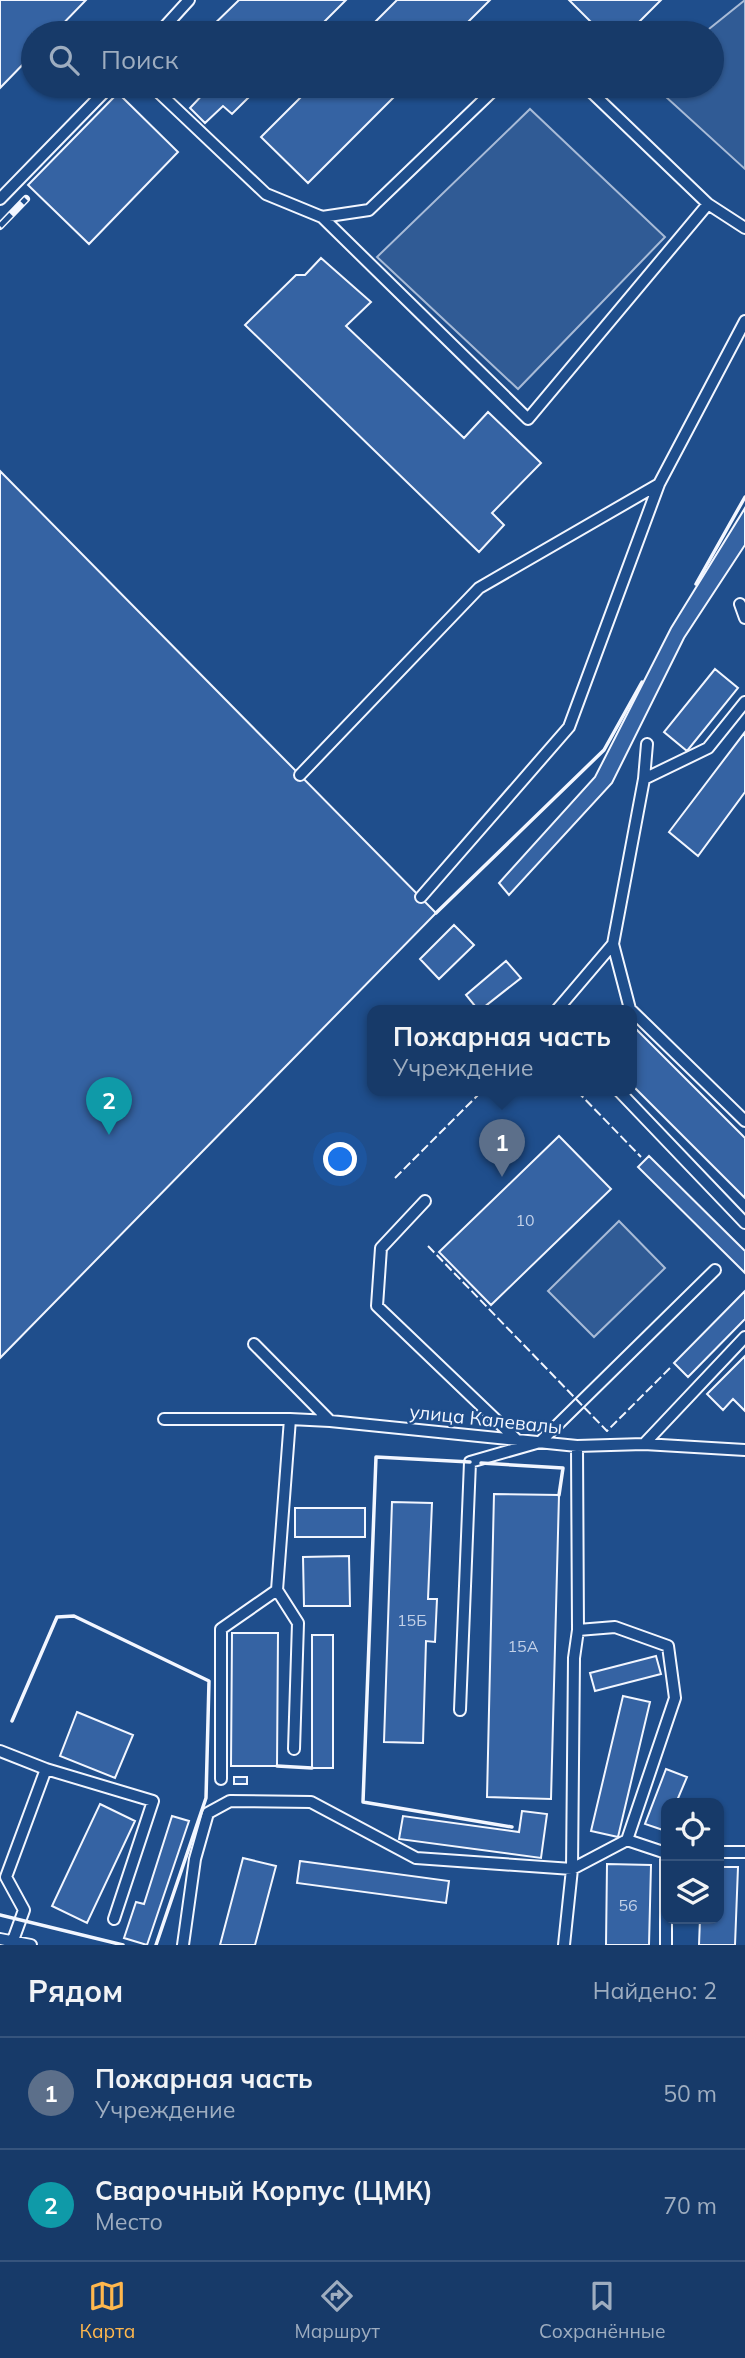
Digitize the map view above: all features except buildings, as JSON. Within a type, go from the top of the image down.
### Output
[{"type":"lane","points":[[170,21],[189,0]]},
{"type":"lane","points":[[0,199],[98,98]]},
{"type":"lane","points":[[165,98],[266,194],[321,218],[528,419],[708,204]]},
{"type":"lane","points":[[321,218],[369,209],[485,98]]},
{"type":"lane","points":[[597,98],[708,204],[745,228]]},
{"type":"lane","points":[[421,897],[569,727],[660,484],[745,321]]},
{"type":"lane","points":[[300,775],[479,588],[660,484]]},
{"type":"lane","points":[[740,604],[745,618]]},
{"type":"lane","points":[[644,779],[708,748],[745,702]]},
{"type":"lane","points":[[629,1005],[613,944],[648,744]]},
{"type":"lane","points":[[561,1005],[613,944]]},
{"type":"lane","points":[[637,1016],[745,1121]]},
{"type":"lane","points":[[624,1096],[745,1223]]},
{"type":"lane","points":[[425,1201],[381,1248],[377,1306],[516,1438]]},
{"type":"lane","points":[[460,1710],[470,1462],[540,1442],[715,1270]]},
{"type":"lane","points":[[644,1444],[745,1337]]},
{"type":"lane","points":[[254,1345],[330,1421]]},
{"type":"lane","name":"улица Калевалы","points":[[164,1419],[330,1421],[516,1438],[578,1447],[644,1444],[740,1449]]},
{"type":"lane","points":[[290,1419],[277,1590],[298,1623],[295,1749]]},
{"type":"lane","points":[[740,1449],[745,1439]]},
{"type":"lane","points":[[564,1945],[572,1869],[574,1658],[578,1630],[578,1447]]},
{"type":"lane","points":[[221,1779],[221,1629],[277,1590]]},
{"type":"lane","points":[[183,1945],[195,1859],[208,1813],[230,1801],[311,1802],[416,1858],[572,1869],[627,1840],[676,1698],[668,1646],[615,1627],[578,1630]]},
{"type":"lane","points":[[0,1751],[46,1769],[153,1801],[114,1919]]},
{"type":"lane","points":[[12,1943],[24,1910],[6,1877],[46,1769]]},
{"type":"lane","points":[[627,1840],[661,1851]]},
{"type":"lane","points":[[724,1852],[745,1852]]},
{"type":"lane","points":[[666,1861],[666,1945]]},
{"type":"lane","points":[[0,1939],[31,1945]]},
{"type":"shaded area","points":[[745,0],[745,169],[667,98],[724,98],[724,21],[719,21]]},
{"type":"shaded area","points":[[530,109],[665,237],[518,389],[377,257]]},
{"type":"shaded area","points":[[619,1221],[665,1268],[594,1337],[548,1291]]},
{"type":"railway","points":[[0,226],[26,199]]},
{"type":"fence","points":[[395,1178],[477,1096]]},
{"type":"fence","points":[[582,1096],[641,1157]]},
{"type":"fence","points":[[428,1246],[607,1431],[670,1368]]},
{"type":"wall","points":[[696,584],[745,497]]},
{"type":"wall","points":[[436,913],[604,750],[642,682]]},
{"type":"wall","points":[[470,1462],[376,1457],[363,1802],[512,1827]]},
{"type":"wall","points":[[481,1463],[563,1468],[559,1495]]},
{"type":"wall","points":[[12,1721],[57,1617],[74,1616],[209,1681],[206,1798],[156,1945]]},
{"type":"wall","points":[[277,1766],[312,1768]]},
{"type":"wall","points":[[0,1915],[123,1945]]},
{"type":"place","name":"Сварочный Корпус (ЦМК)","points":[[109,1135]]},
{"type":"place","name":"Пожарная часть","points":[[502,1177]]}]
